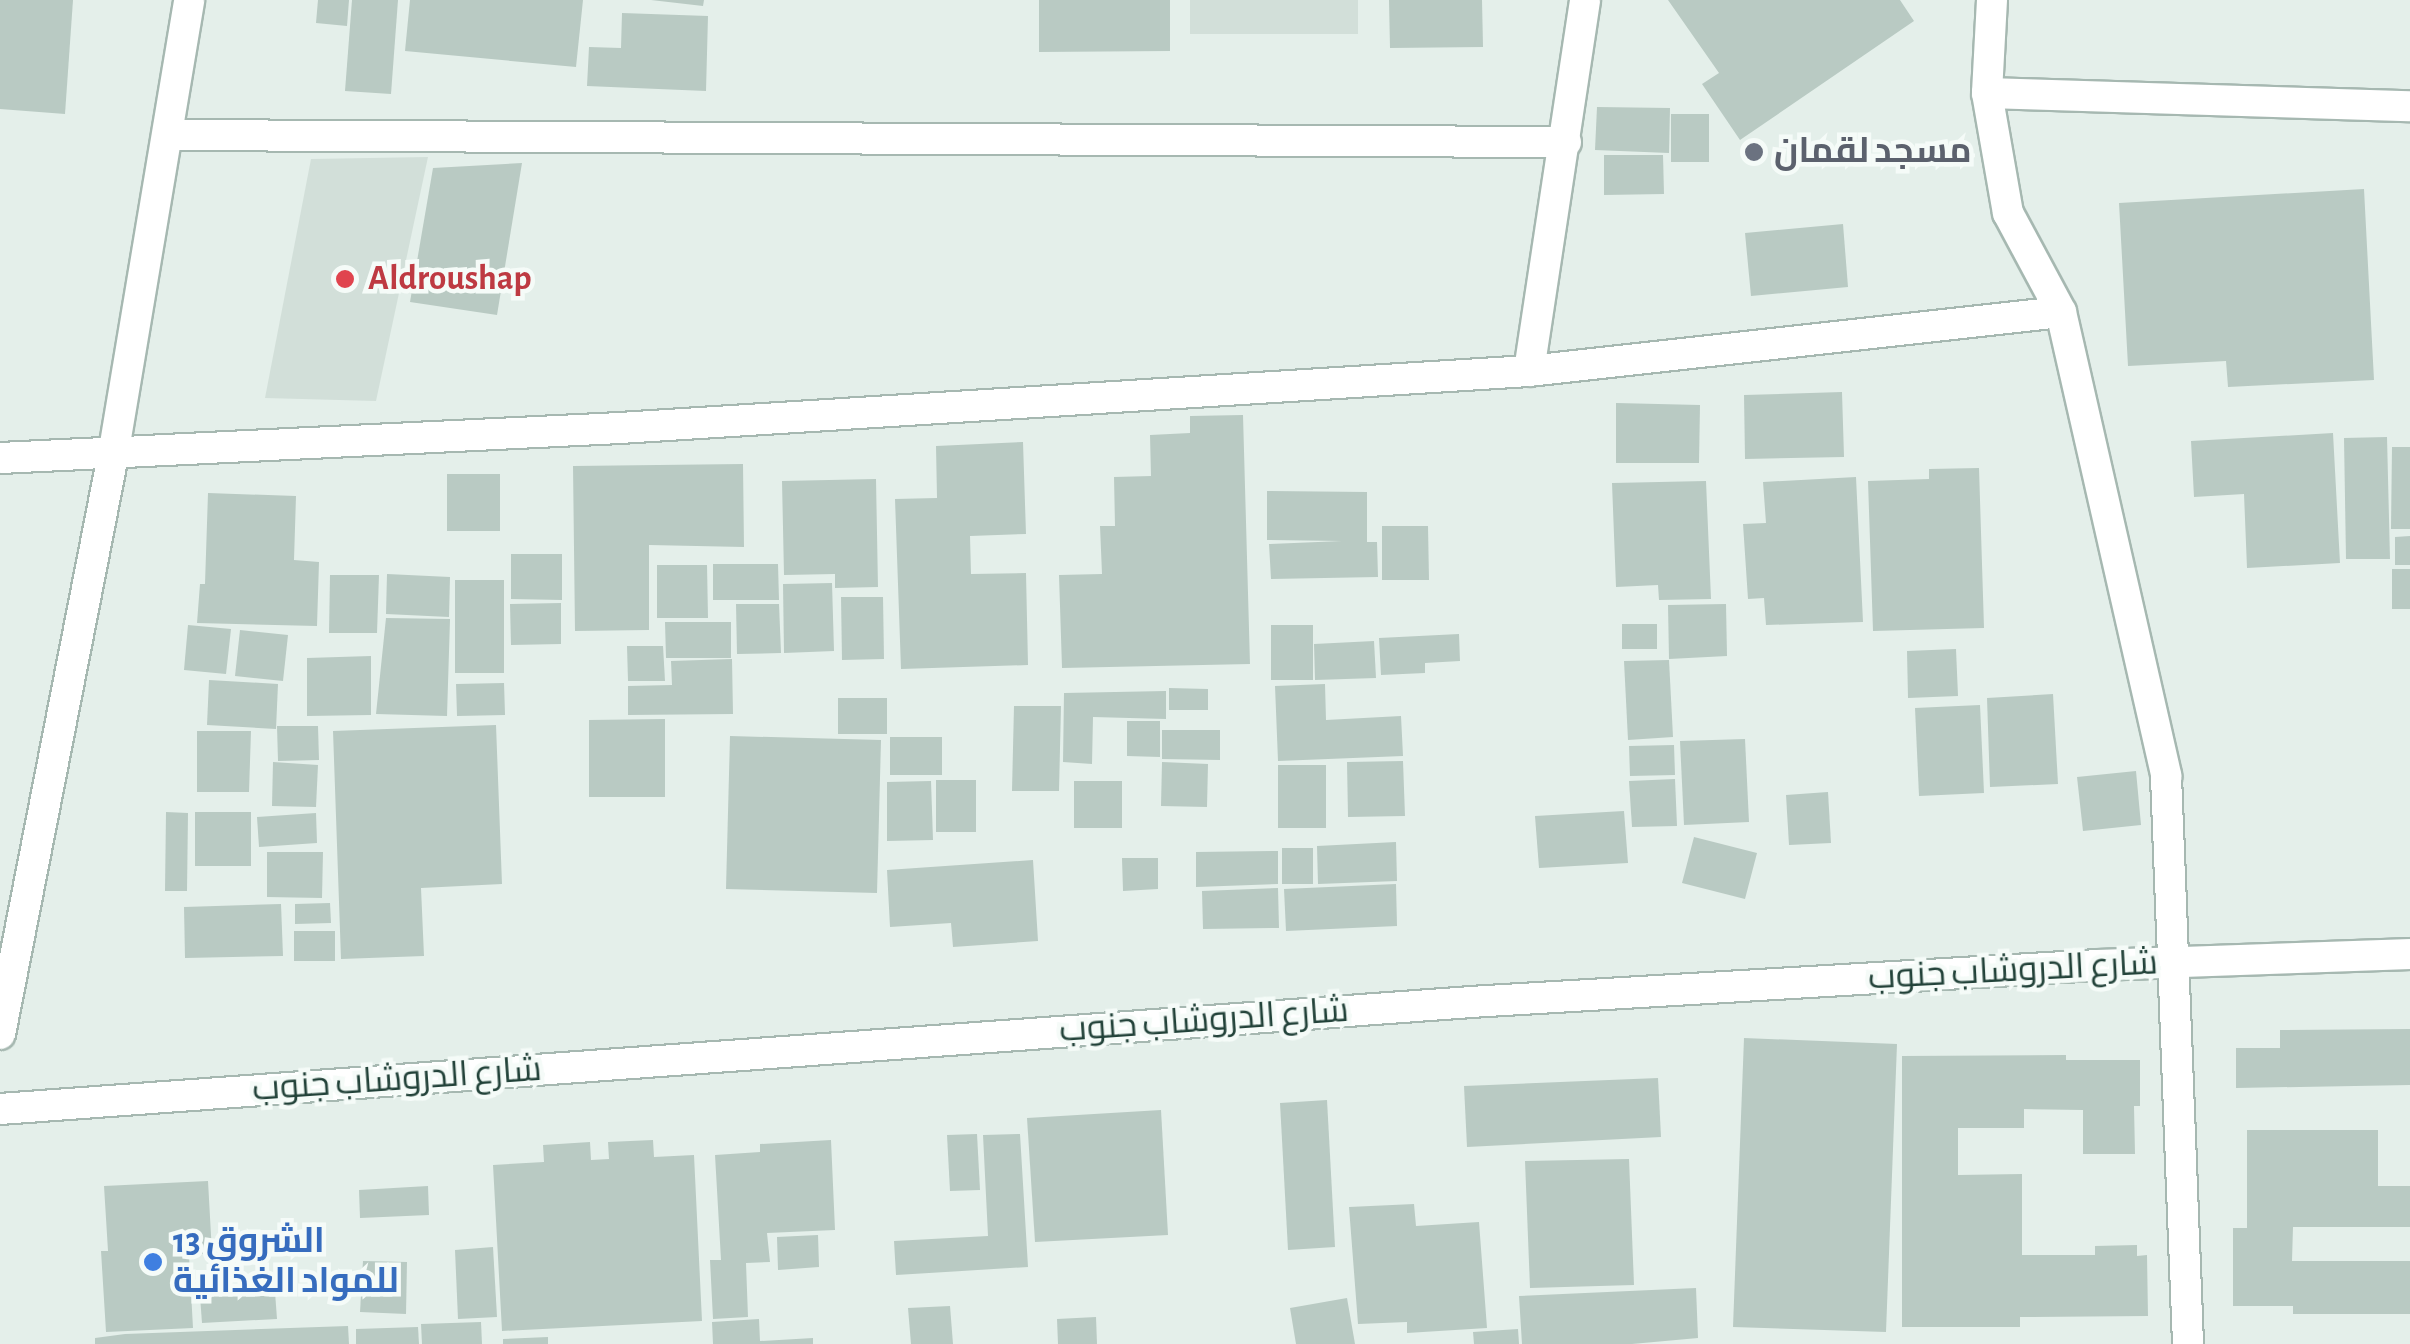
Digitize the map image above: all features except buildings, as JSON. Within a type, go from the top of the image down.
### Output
[{"type":"street","points":[[0,1034],[114,450],[189,0]]},
{"type":"street","points":[[1529,371],[1585,0]]},
{"type":"street","points":[[1992,0],[1986,93],[2008,213],[2062,312],[2166,776],[2188,1344]]},
{"type":"street","points":[[1986,93],[2410,106]]},
{"type":"street","points":[[168,136],[1566,142]]},
{"type":"street","points":[[0,458],[620,428],[1529,371],[2062,312]]},
{"type":"street","name":"شارع الدروشاب جنوب","points":[[0,1109],[1450,1003],[2410,954]]},
{"type":"shaded area","points":[[1190,0],[1358,0],[1358,34],[1190,34]]},
{"type":"shaded area","name":"Aldroushap","points":[[428,157],[376,401],[265,398],[311,159]]},
{"type":"place","name":"مسجد لقمان","points":[[1754,152]]},
{"type":"place","name":"Aldroushap","points":[[345,279]]},
{"type":"place","name":"الشروق 13 للمواد الغذائية","points":[[153,1262]]}]
